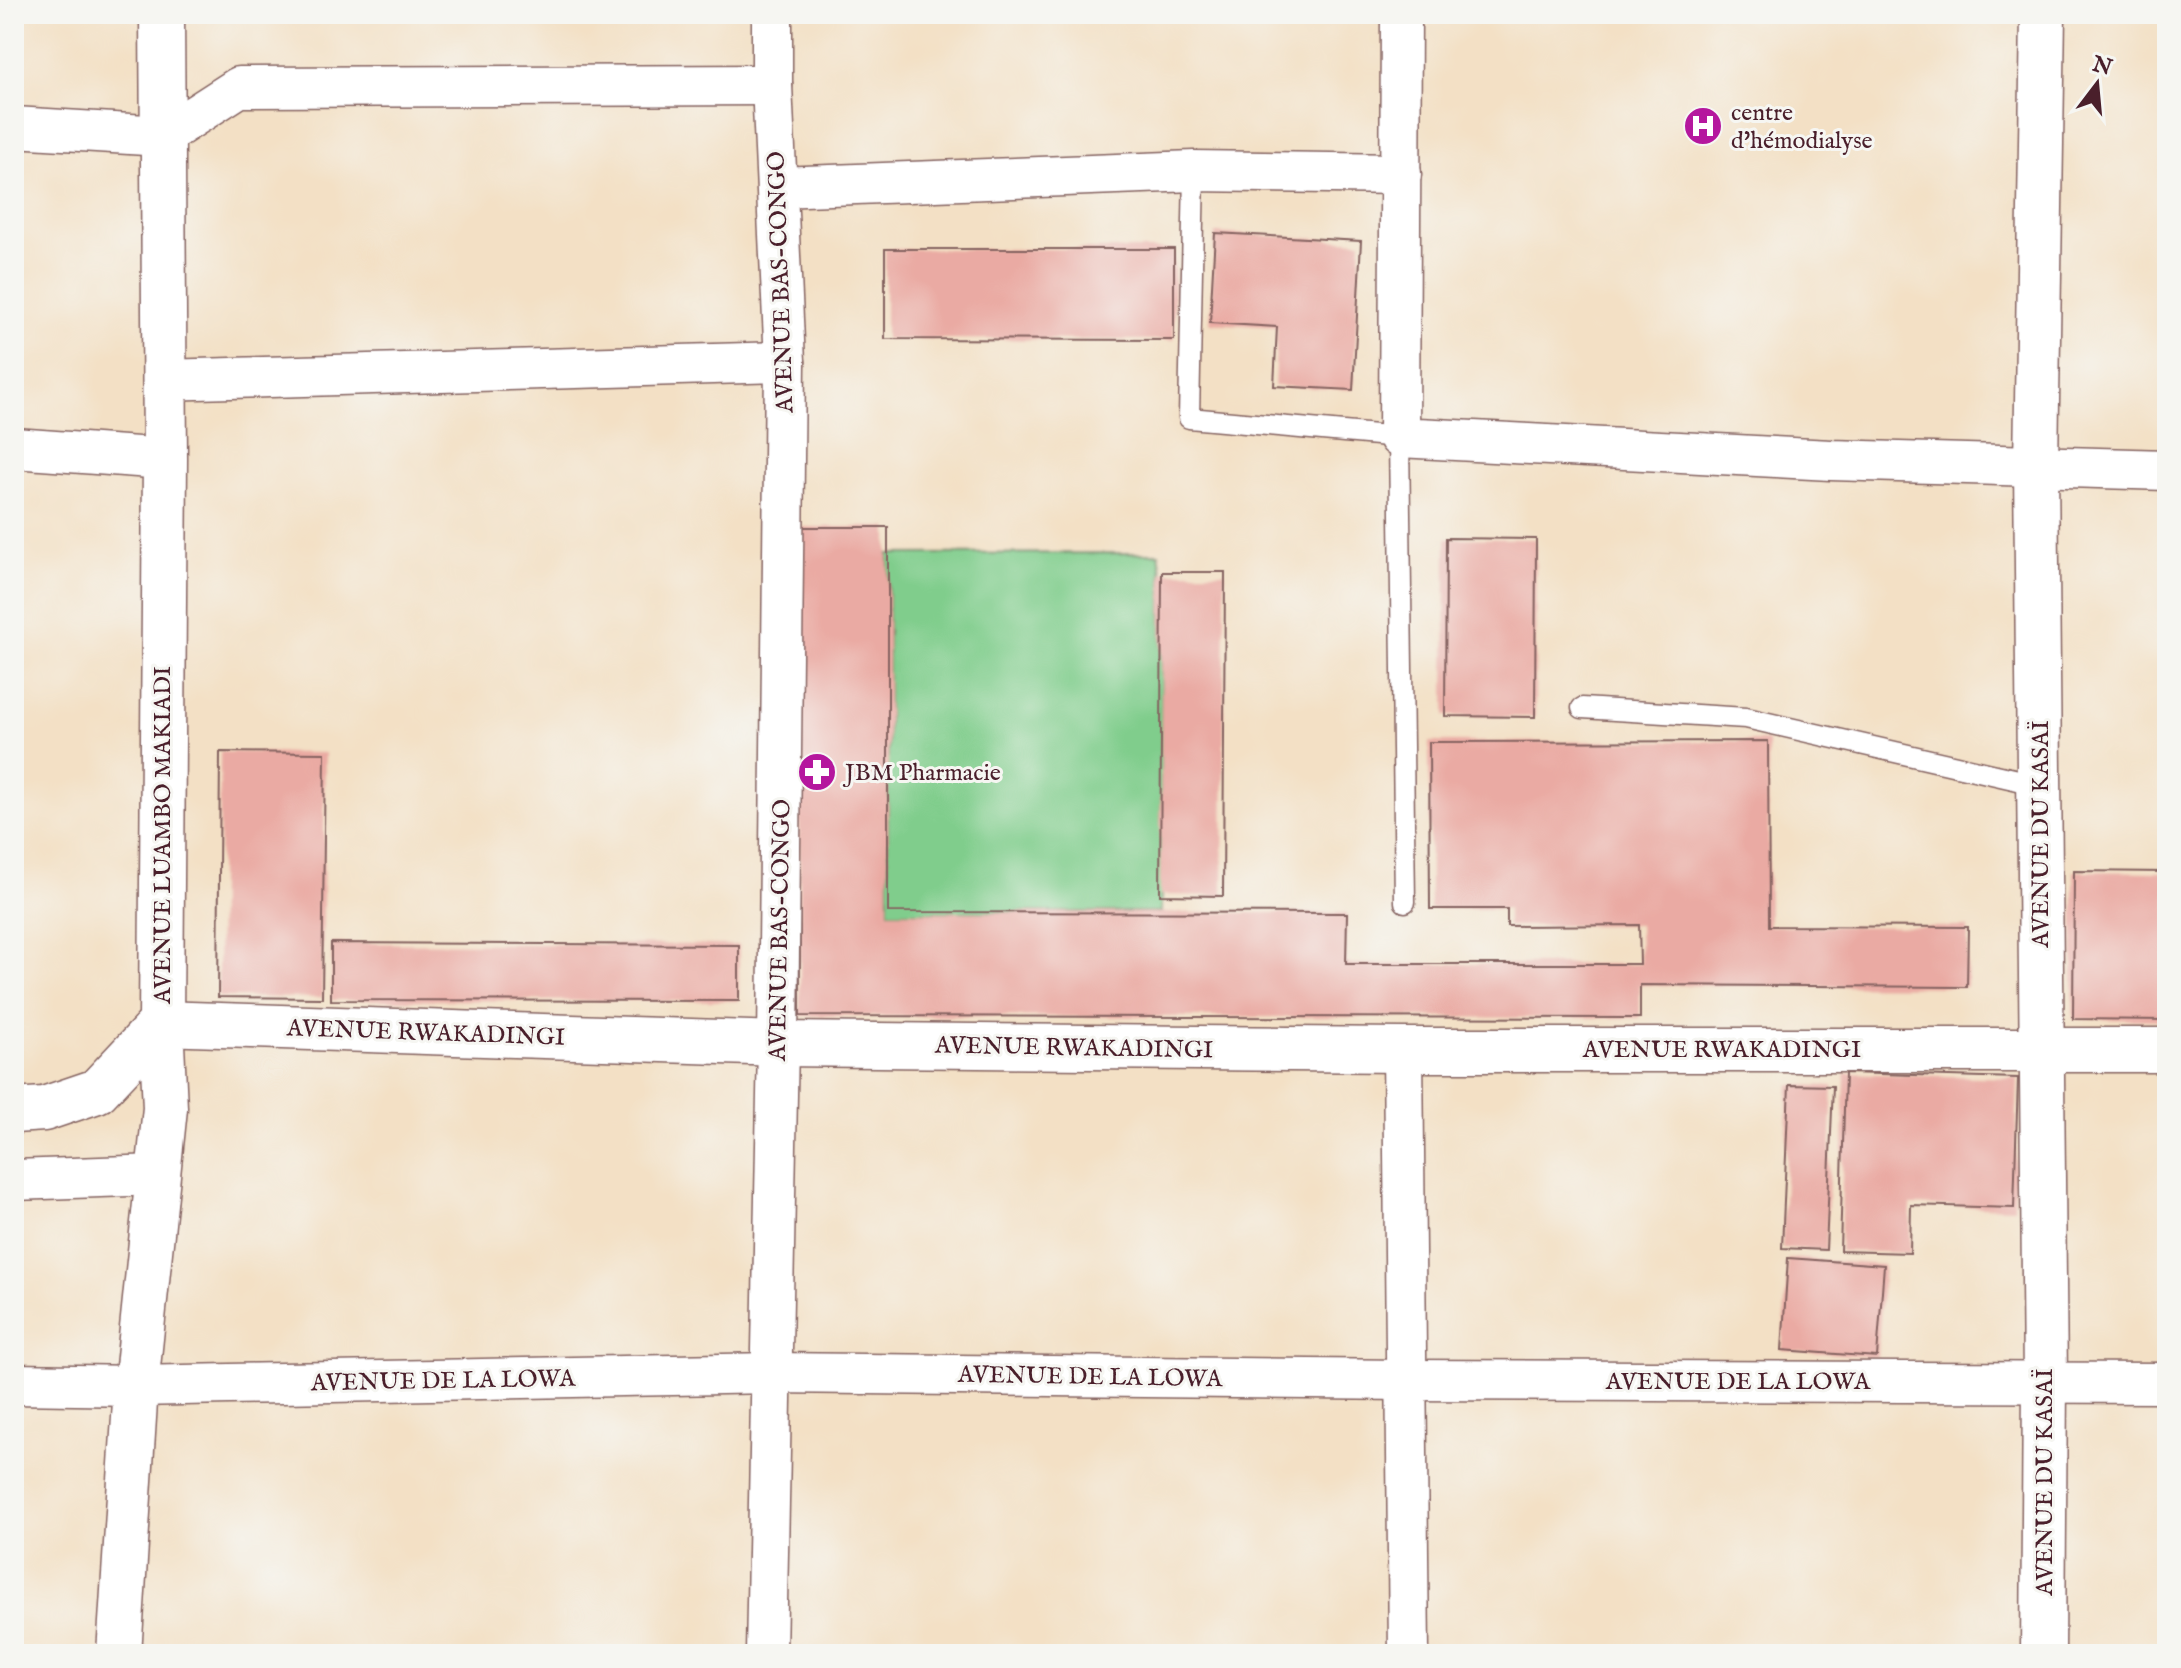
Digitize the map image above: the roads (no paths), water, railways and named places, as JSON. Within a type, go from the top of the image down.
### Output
[{"type":"street","name":"AVENUE LUAMBO MAKIADI","points":[[119,1654],[136,1386],[165,1108],[161,1023],[165,459],[162,14]]},
{"type":"street","name":"AVENUE BAS-CONGO","points":[[766,1654],[778,1044],[785,362],[772,85],[772,14]]},
{"type":"street","points":[[1401,14],[1399,437],[1831,460],[2167,470]]},
{"type":"street","name":"AVENUE DU KASAÏ","points":[[2043,14],[2036,466],[2045,1382],[2043,1654]]},
{"type":"street","points":[[14,127],[163,136],[239,87],[772,85]]},
{"type":"street","points":[[778,187],[1194,171],[1401,174]]},
{"type":"street","points":[[163,380],[785,362]]},
{"type":"street","points":[[14,448],[165,459]]},
{"type":"street","points":[[14,1111],[44,1109],[97,1091],[161,1023]]},
{"type":"street","name":"AVENUE RWAKADINGI","points":[[161,1023],[778,1044],[1403,1050],[2167,1050]]},
{"type":"street","points":[[1403,1050],[1409,1654]]},
{"type":"street","points":[[14,1180],[158,1175]]},
{"type":"street","name":"AVENUE DE LA LOWA","points":[[14,1384],[136,1386],[772,1373],[1406,1380],[2167,1383]]},
{"type":"lane","points":[[1194,171],[1189,418],[1399,437],[1405,902]]},
{"type":"lane","points":[[1582,708],[1746,718],[2040,785]]},
{"type":"place","name":"centre d'hémodialyse","points":[[1703,126]]},
{"type":"place","name":"JBM Pharmacie","points":[[817,772]]}]
